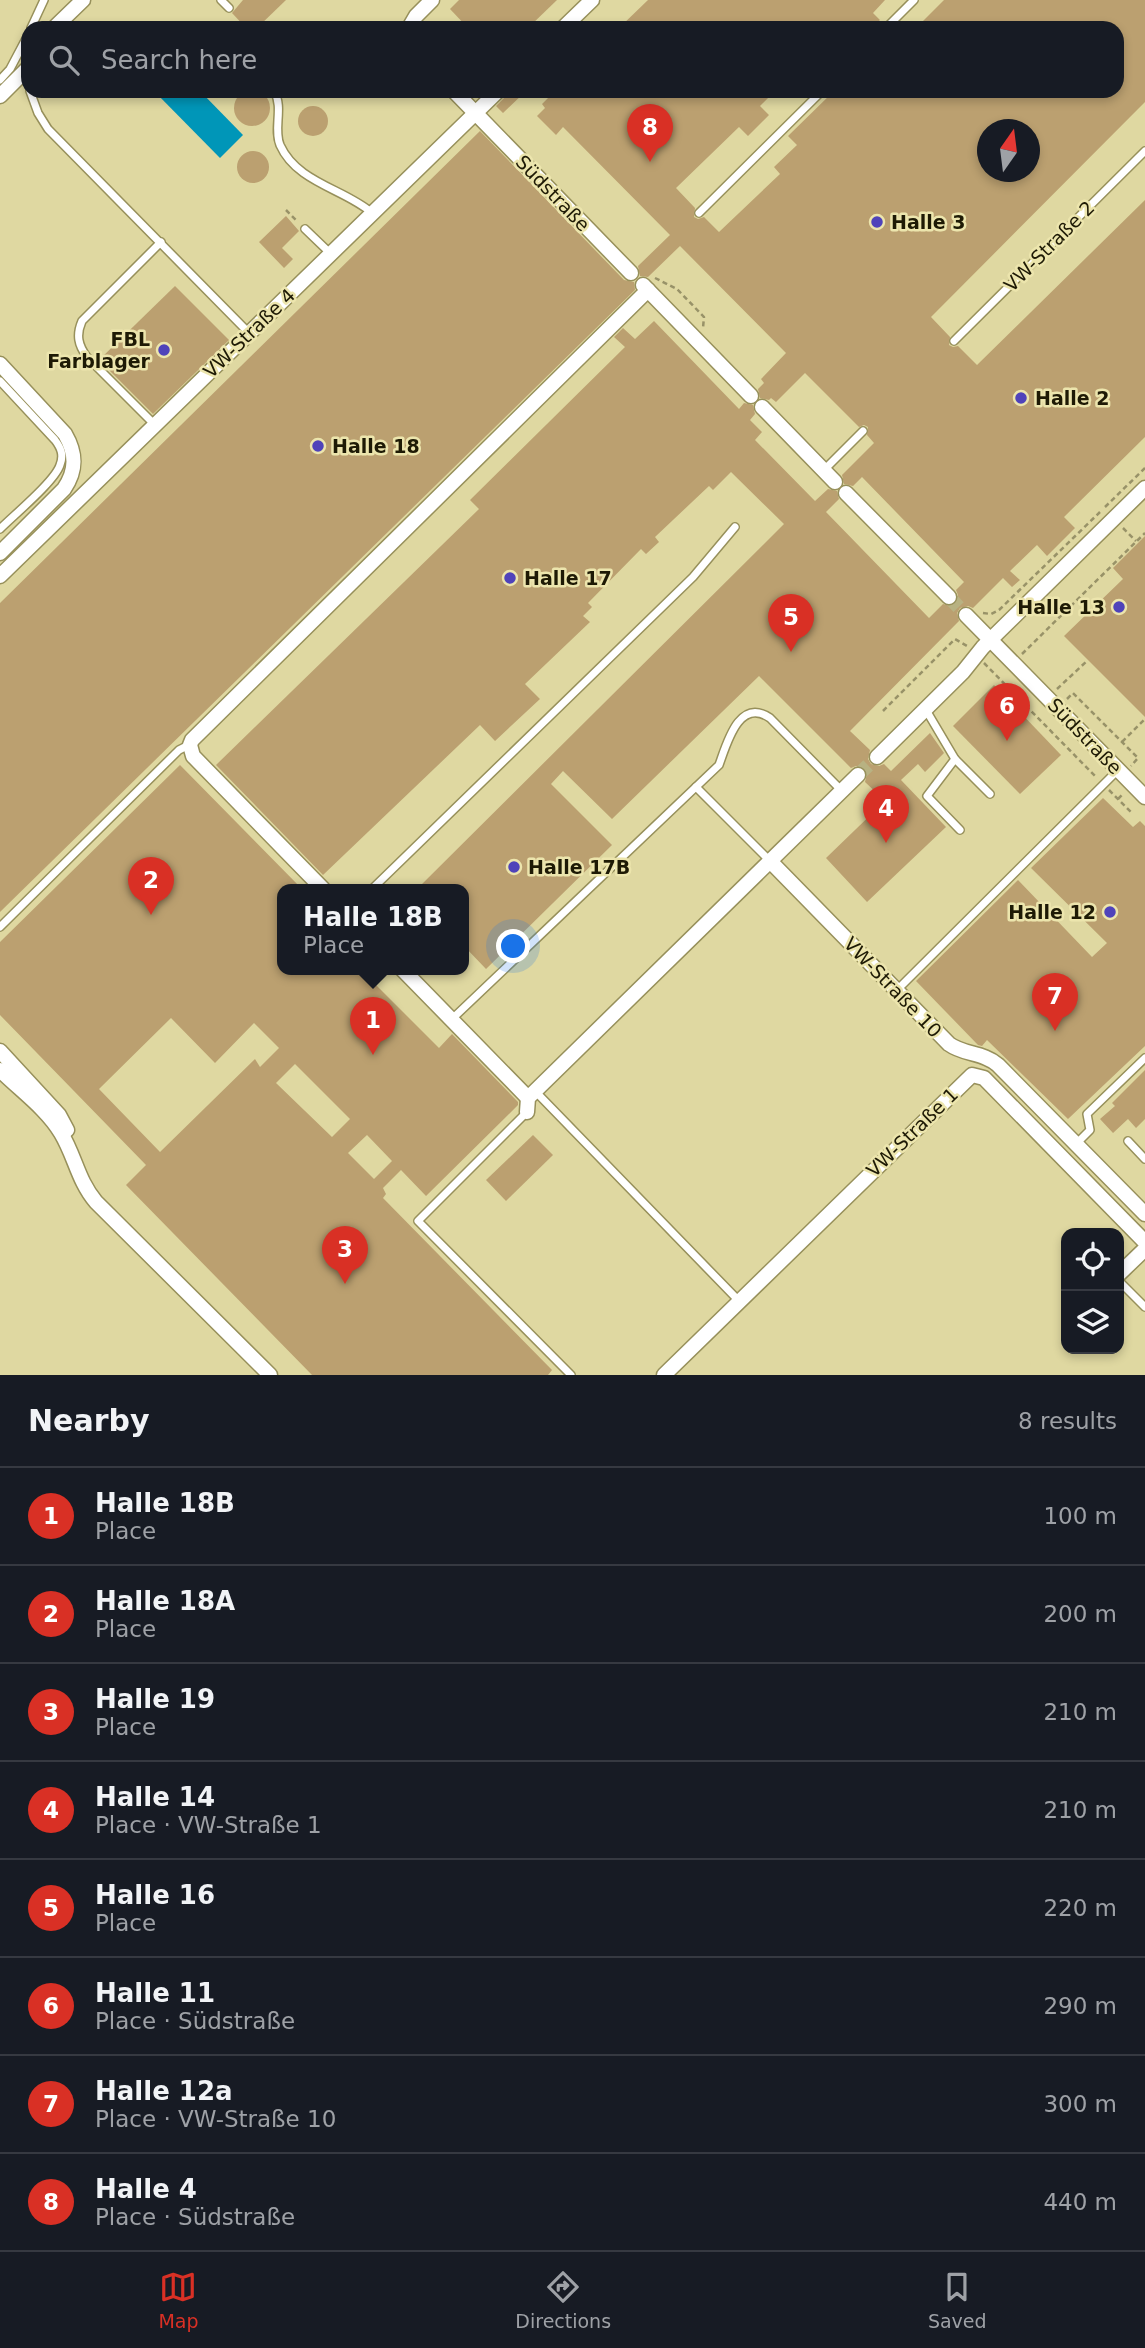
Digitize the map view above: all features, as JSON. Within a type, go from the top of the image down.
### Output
[{"type":"street","points":[[413,21],[432,0]]},
{"type":"street","points":[[570,21],[592,0]]},
{"type":"street","points":[[61,21],[81,1]]},
{"type":"street","points":[[0,96],[21,75]]},
{"type":"street","name":"Südstraße","points":[[461,98],[631,273]]},
{"type":"street","name":"VW-Straße 4","points":[[0,576],[491,98]]},
{"type":"street","points":[[318,884],[193,756],[190,745],[195,735],[645,287],[751,396]]},
{"type":"street","points":[[0,364],[57,424],[72,448],[74,461],[71,476],[64,489],[0,553]]},
{"type":"street","points":[[762,407],[949,597]]},
{"type":"street","points":[[877,757],[963,672],[990,639],[1145,488]]},
{"type":"street","name":"Südstraße","points":[[972,613],[990,639],[1144,795]]},
{"type":"street","points":[[408,975],[530,1100],[858,775]]},
{"type":"street","name":"VW-Straße 10","points":[[770,861],[949,1045],[992,1060],[1143,1207]]},
{"type":"street","points":[[0,1051],[60,1115],[66,1126],[66,1142]]},
{"type":"street","points":[[0,1070],[56,1125],[66,1142],[82,1184],[96,1202],[270,1375]]},
{"type":"street","name":"VW-Straße 1","points":[[664,1375],[968,1077],[975,1075],[984,1079],[1145,1242]]},
{"type":"street","points":[[1124,1269],[1145,1249]]},
{"type":"lane","points":[[34,21],[44,0]]},
{"type":"lane","points":[[221,0],[229,8]]},
{"type":"lane","points":[[893,21],[914,0]]},
{"type":"lane","points":[[0,80],[10,69],[21,48]]},
{"type":"lane","points":[[32,98],[37,113],[48,129],[249,334]]},
{"type":"lane","points":[[277,98],[278,136],[289,157],[315,181],[373,213]]},
{"type":"lane","points":[[699,213],[815,98]]},
{"type":"lane","name":"VW-Straße 2","points":[[954,341],[1145,150]]},
{"type":"lane","points":[[306,229],[331,254]]},
{"type":"lane","points":[[155,425],[87,357],[80,348],[78,338],[82,321],[161,242]]},
{"type":"lane","points":[[0,382],[60,446],[62,457],[56,473],[0,528]]},
{"type":"lane","points":[[824,470],[863,431]]},
{"type":"lane","points":[[377,884],[693,577],[735,527]]},
{"type":"lane","points":[[926,709],[955,759],[990,794]]},
{"type":"lane","points":[[452,1019],[719,765],[734,726],[743,718],[754,713],[771,718],[842,791]]},
{"type":"lane","points":[[0,927],[179,750],[190,745]]},
{"type":"lane","points":[[955,759],[927,796],[960,830]]},
{"type":"lane","points":[[896,991],[1118,770]]},
{"type":"lane","points":[[696,787],[770,861]]},
{"type":"lane","points":[[1076,1144],[1090,1130],[1087,1114],[1145,1058]]},
{"type":"lane","points":[[571,1375],[418,1221],[530,1100],[739,1301]]},
{"type":"lane","points":[[1032,1127],[1046,1114]]},
{"type":"lane","points":[[1128,1141],[1145,1158]]},
{"type":"lane","points":[[1124,1286],[1145,1307]]},
{"type":"path","points":[[286,209],[306,229]]},
{"type":"path","points":[[972,613],[991,614],[999,610],[1145,468]]},
{"type":"path","points":[[1020,656],[1145,533]]},
{"type":"path","points":[[883,711],[955,639],[966,645],[1133,814]]},
{"type":"path","points":[[1088,660],[1055,691],[1065,701],[1073,693],[1139,758],[1130,767],[1135,772]]},
{"type":"path","points":[[1122,742],[1145,719]]},
{"type":"water","points":[[161,98],[207,98],[243,135],[220,158]]},
{"type":"building","points":[[243,0],[286,0],[264,21],[239,21],[232,13]]},
{"type":"building","points":[[459,0],[557,0],[535,21],[461,21],[450,9]]},
{"type":"building","points":[[648,0],[885,0],[873,13],[879,21],[626,21]]},
{"type":"building","points":[[944,0],[1145,0],[1145,102],[931,317],[950,337],[949,345],[958,346],[977,365],[1145,200],[1145,437],[1064,517],[1075,528],[1047,556],[1037,545],[1010,571],[1020,580],[1012,587],[1003,578],[973,608],[960,608],[957,613],[959,621],[850,731],[870,750],[868,759],[871,764],[884,764],[891,771],[930,733],[944,753],[925,772],[918,764],[901,780],[946,827],[867,902],[826,858],[885,801],[865,782],[867,773],[864,768],[851,768],[759,676],[612,819],[563,771],[551,784],[612,845],[486,969],[469,951],[469,884],[422,884],[784,524],[731,472],[713,490],[709,486],[655,537],[659,542],[646,554],[641,549],[588,603],[592,607],[583,616],[590,622],[525,684],[540,699],[495,741],[480,725],[323,875],[216,765],[479,509],[470,500],[625,347],[614,337],[623,328],[635,339],[654,321],[739,409],[744,403],[753,405],[755,414],[750,420],[762,432],[755,440],[815,501],[828,489],[837,491],[839,499],[826,512],[929,618],[943,604],[951,606],[956,603],[956,590],[964,582],[862,477],[853,486],[844,484],[842,475],[874,443],[867,435],[868,427],[859,427],[805,373],[776,402],[771,398],[760,398],[758,389],[764,383],[761,379],[786,353],[680,246],[648,277],[640,276],[638,266],[670,235],[563,127],[556,135],[537,116],[545,108],[542,104],[548,98],[768,98],[760,106],[769,115],[748,136],[739,127],[676,188],[695,208],[694,217],[704,217],[719,232],[780,174],[774,167],[797,145],[788,136],[827,98],[1124,98],[1124,21],[923,21]]},
{"type":"building","points":[[237,98],[267,98],[269,115],[259,125],[245,125],[235,115]]},
{"type":"building","points":[[504,98],[519,98],[503,113],[496,106]]},
{"type":"building","points":[[313,106],[324,110],[328,121],[324,132],[313,136],[302,132],[298,121],[302,110]]},
{"type":"building","name":"Halle 18","points":[[480,131],[624,280],[634,282],[635,290],[0,912],[0,603]]},
{"type":"building","points":[[253,151],[265,155],[269,167],[265,179],[253,183],[241,179],[237,167],[241,155]]},
{"type":"building","points":[[286,216],[299,231],[282,248],[293,259],[284,268],[259,242]]},
{"type":"building","name":"FBL Farblager","points":[[175,286],[229,340],[153,414],[99,360]]},
{"type":"building","name":"Halle 13","points":[[1145,536],[1145,717],[1064,636],[1123,579],[1113,568]]},
{"type":"building","points":[[994,685],[1061,755],[1020,794],[953,726]]},
{"type":"building","points":[[180,765],[297,884],[277,884],[277,975],[366,975],[439,1048],[452,1034],[518,1102],[426,1196],[401,1170],[383,1188],[386,1194],[383,1198],[552,1370],[548,1375],[312,1375],[126,1185],[146,1165],[0,1015],[0,942]],"holes":[[[171,1018],[215,1063],[254,1023],[279,1048],[260,1067],[255,1059],[160,1152],[99,1089]],[[295,1064],[350,1119],[332,1137],[276,1083]],[[367,1135],[392,1161],[374,1179],[348,1153]]]},
{"type":"building","points":[[1103,798],[1133,827],[1140,821],[1145,826],[1145,1046],[1068,1119],[987,1040],[982,1046],[978,1045],[916,981],[1018,880],[1092,957],[1107,943],[1031,868]]},
{"type":"building","points":[[1145,1070],[1145,1119],[1136,1128],[1128,1119],[1113,1133],[1100,1119],[1115,1106],[1112,1103]]},
{"type":"building","points":[[533,1135],[553,1155],[506,1201],[486,1180]]},
{"type":"tunnel","points":[[949,597],[966,615]]},
{"type":"tunnel","points":[[858,775],[877,757]]},
{"type":"place","name":"Halle 4","points":[[650,162]]},
{"type":"place","name":"Halle 3","points":[[877,222]]},
{"type":"place","name":"FBL Farblager","points":[[164,350]]},
{"type":"place","name":"Halle 2","points":[[1021,398]]},
{"type":"place","name":"Halle 18","points":[[318,446]]},
{"type":"place","name":"Halle 17","points":[[510,578]]},
{"type":"place","name":"Halle 13","points":[[1119,607]]},
{"type":"place","name":"Halle 16","points":[[791,652]]},
{"type":"place","name":"Halle 11","points":[[1007,741]]},
{"type":"place","name":"Halle 14","points":[[886,843]]},
{"type":"place","name":"Halle 17B","points":[[514,867]]},
{"type":"place","name":"Halle 12","points":[[1110,912]]},
{"type":"place","name":"Halle 18A","points":[[151,915]]},
{"type":"place","name":"Halle 12a","points":[[1055,1031]]},
{"type":"place","name":"Halle 18B","points":[[373,1055]]},
{"type":"place","name":"Halle 19","points":[[345,1284]]}]
